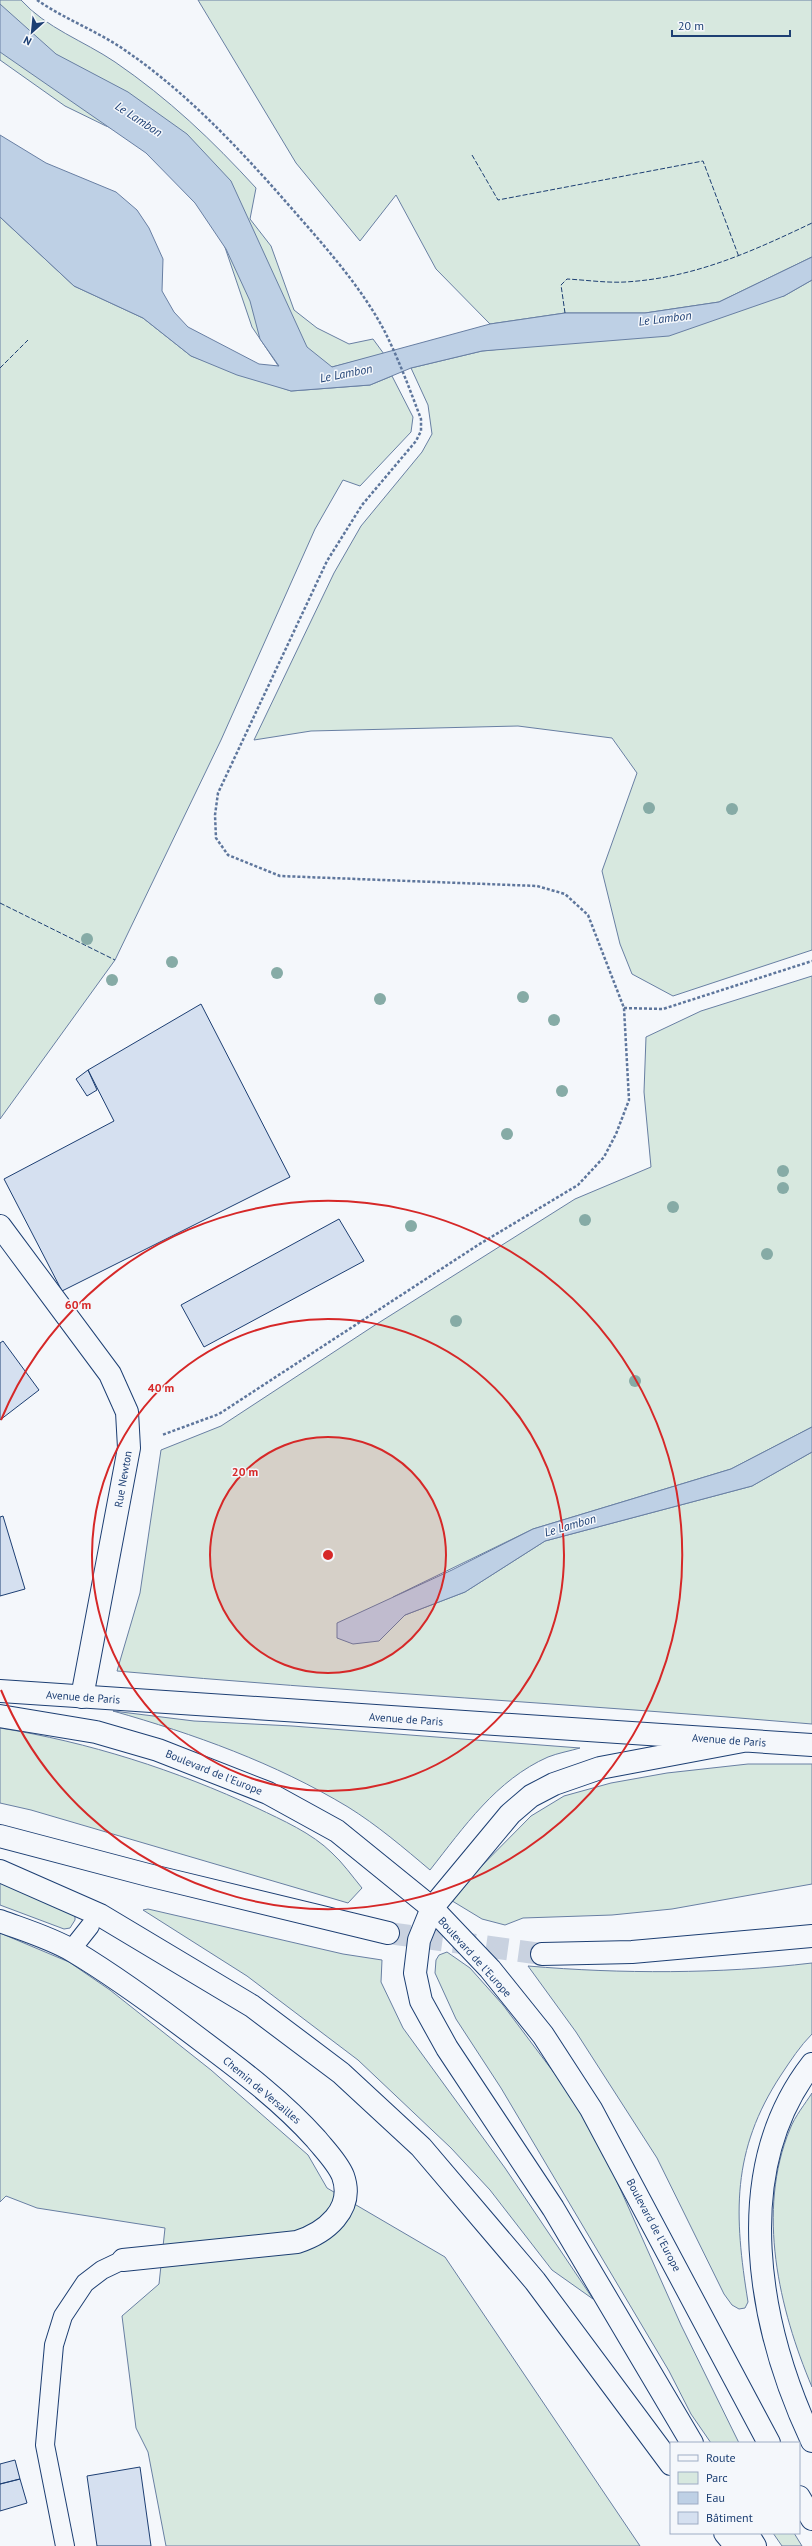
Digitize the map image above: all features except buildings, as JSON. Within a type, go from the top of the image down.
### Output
[{"type":"main road","name":"Rue Newton","points":[[0,1226],[110,1374],[127,1412],[129,1448],[82,1697]]},
{"type":"main road","name":"Avenue de Paris","points":[[0,1691],[812,1745]]},
{"type":"main road","name":"Boulevard de l'Europe","points":[[0,1716],[96,1732],[158,1750],[268,1793],[337,1831],[432,1908],[490,1969],[542,2035],[591,2109],[768,2442]]},
{"type":"main road","points":[[691,2442],[553,2208],[447,2048],[421,2001],[415,1973],[419,1940],[432,1908],[510,1814],[531,1796],[554,1784],[600,1768],[743,1741]]},
{"type":"main road","points":[[0,1836],[148,1875],[388,1933]]},
{"type":"main road","points":[[0,1872],[100,1915],[252,2006],[342,2073],[421,2147],[535,2281],[670,2463]]},
{"type":"main road","name":"Chemin de Versailles","points":[[0,1921],[71,1950],[141,1995],[224,2057],[295,2115],[326,2151],[343,2176],[345,2194],[341,2212],[328,2226],[313,2237],[297,2242],[122,2260]]},
{"type":"main road","points":[[542,1954],[632,1952],[812,1936]]},
{"type":"main road","points":[[812,2064],[781,2114],[771,2142],[762,2184],[761,2228],[764,2275],[771,2325],[800,2416],[812,2441]]},
{"type":"main road","points":[[800,2499],[812,2519]]},
{"type":"main road","points":[[726,2534],[736,2546]]},
{"type":"main road","points":[[748,2534],[755,2546]]},
{"type":"lane","points":[[71,1950],[90,1926]]},
{"type":"lane","points":[[65,2546],[45,2445],[54,2345],[63,2316],[85,2283],[102,2270],[122,2260]]},
{"type":"path","points":[[37,0],[62,16],[127,52],[199,109],[325,246],[363,296],[385,332],[407,382],[421,419],[421,431],[416,441],[362,505],[327,560],[218,793],[215,815],[216,838],[228,855],[280,876],[537,886],[565,894],[588,915],[624,1008],[629,1100],[616,1134],[604,1157],[578,1185],[478,1245],[220,1414],[129,1448]]},
{"type":"path","points":[[624,1008],[663,1009],[812,961]]},
{"type":"green space","points":[[0,0],[21,0],[42,19],[103,54],[135,76],[172,105],[223,153],[256,188],[250,219],[271,246],[294,310],[317,328],[349,344],[373,339],[384,354],[332,367],[279,367],[252,327],[213,212],[138,137],[106,126],[65,106],[0,60]]},
{"type":"green space","points":[[198,0],[812,0],[812,257],[719,302],[645,313],[565,313],[490,324],[436,269],[396,195],[360,241],[296,163]]},
{"type":"green space","points":[[0,217],[74,286],[143,318],[191,356],[291,391],[370,385],[392,376],[413,417],[411,432],[360,486],[343,480],[315,529],[221,740],[115,960],[0,1119]]},
{"type":"green space","points":[[812,280],[812,950],[673,996],[632,974],[620,944],[602,871],[637,773],[612,738],[518,726],[311,731],[254,740],[334,573],[361,526],[422,452],[432,434],[428,405],[411,368],[482,351],[549,344],[784,296]]},
{"type":"green space","points":[[812,976],[812,1427],[731,1469],[533,1529],[393,1597],[405,1615],[465,1592],[545,1541],[752,1486],[812,1452],[812,1724],[117,1671],[140,1593],[161,1450],[221,1426],[372,1327],[575,1199],[651,1167],[644,1092],[646,1037],[701,1011]]},
{"type":"green space","points":[[113,1711],[194,1721],[292,1726],[580,1748],[548,1757],[512,1778],[482,1806],[455,1837],[430,1870],[369,1821],[320,1791],[263,1763],[234,1751]]},
{"type":"green space","points":[[0,1728],[99,1749],[195,1781],[226,1794],[286,1822],[315,1839],[344,1865],[362,1888],[348,1903],[31,1810],[0,1803]]},
{"type":"green space","points":[[748,1764],[812,1764],[812,1884],[672,1909],[612,1915],[523,1918],[505,1925],[482,1919],[449,1899],[531,1816],[564,1796],[611,1783],[667,1773]]},
{"type":"green space","points":[[0,1882],[75,1914],[75,1920],[70,1928],[64,1929],[0,1905]]},
{"type":"green space","points":[[148,1909],[343,1954],[382,1960],[381,1982],[403,2028],[505,2168],[593,2299],[552,2270],[490,2190],[451,2148],[358,2060],[247,1976],[143,1910]]},
{"type":"green space","points":[[0,1933],[69,1962],[110,1990],[211,2070],[308,2155],[327,2188],[445,2257],[640,2546],[166,2546],[148,2452],[136,2428],[122,2316],[159,2284],[165,2228],[37,2208],[6,2196],[0,2202]]},
{"type":"green space","points":[[447,1952],[470,1968],[503,2005],[573,2098],[610,2166],[681,2325],[739,2442],[710,2442],[691,2414],[669,2371],[501,2088],[456,2019],[435,1973],[436,1960],[439,1955]]},
{"type":"green space","points":[[812,1963],[812,2034],[781,2075],[765,2103],[753,2130],[745,2157],[740,2184],[739,2212],[740,2241],[748,2302],[745,2308],[739,2309],[732,2305],[724,2294],[657,2158],[576,2032],[528,1966],[563,1969],[670,1972],[777,1967]]},
{"type":"green space","points":[[812,2093],[812,2387],[800,2357],[782,2293],[776,2260],[773,2226],[774,2193],[780,2160],[792,2124]]},
{"type":"green space","points":[[774,2534],[795,2534],[802,2546],[782,2546]]},
{"type":"water","name":"Le Lambon","points":[[0,4],[56,54],[128,92],[187,134],[231,181],[307,347],[332,367],[490,324],[565,313],[645,313],[719,302],[812,257],[812,280],[784,296],[669,336],[482,351],[411,368],[370,385],[291,391],[237,375],[191,356],[143,318],[74,286],[0,217],[0,135],[46,163],[116,192],[137,210],[149,228],[163,259],[162,291],[174,312],[188,327],[259,364],[279,366],[260,339],[250,301],[226,249],[195,203],[146,153],[0,52]]},
{"type":"water","name":"Le Lambon","points":[[812,1427],[812,1452],[752,1486],[545,1541],[465,1592],[405,1615],[379,1641],[353,1644],[337,1638],[337,1623],[452,1570],[533,1529],[731,1469]]},
{"type":"tunnel","points":[[388,1933],[542,1954]]},
{"type":"fence","points":[[472,155],[498,200],[703,161],[739,257]]},
{"type":"fence","points":[[565,313],[561,285],[567,279],[625,282],[650,280],[675,275],[722,262],[767,244],[812,223]]},
{"type":"fence","points":[[0,368],[28,340]]},
{"type":"fence","points":[[0,903],[115,960]]}]
